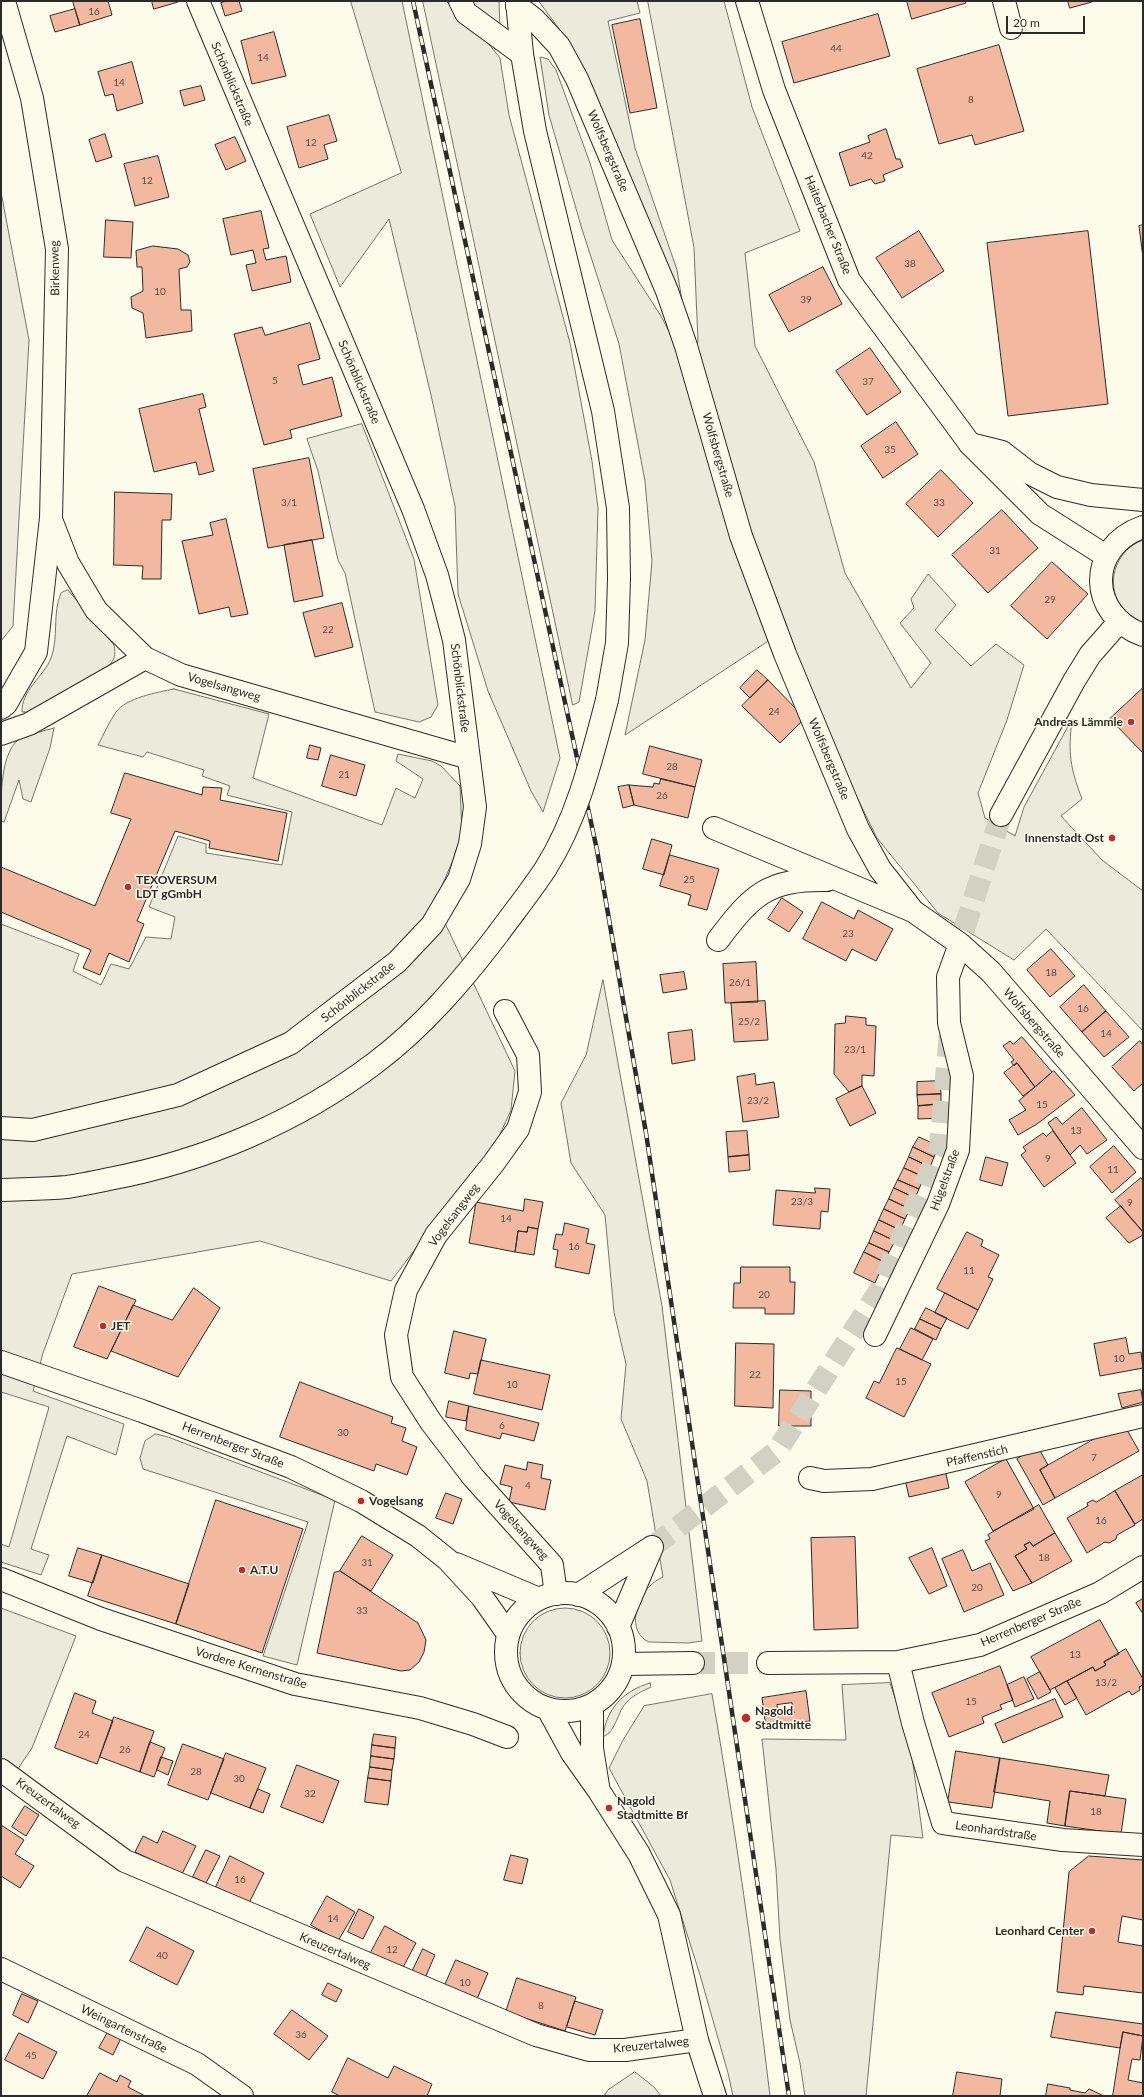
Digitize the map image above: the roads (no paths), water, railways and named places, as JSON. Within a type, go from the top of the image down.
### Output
[{"type":"street","name":"Birkenweg","points":[[1,708],[6,704],[36,652],[50,518],[57,249],[32,98],[4,1]]},
{"type":"street","name":"Schönblickstraße","points":[[1,1128],[34,1130],[178,1095],[291,1043],[397,962],[432,925],[459,879],[470,844],[475,807],[469,758],[454,640],[437,575],[413,509],[198,1]]},
{"type":"street","name":"Haiterbacher Straße","points":[[747,1],[774,90],[849,280],[970,444],[1040,514],[1106,556]]},
{"type":"street","points":[[1004,1],[1011,28]]},
{"type":"street","points":[[1,1190],[68,1187],[145,1172],[206,1154],[270,1127],[322,1098],[375,1062],[421,1023],[463,980],[546,867],[572,816],[589,767],[607,700],[617,642],[619,579],[618,508],[603,411],[535,131],[522,54],[517,3]]},
{"type":"street","name":"Wolfsbergstraße","points":[[517,3],[559,46],[577,79],[667,291],[686,346],[741,536],[785,654],[858,829],[880,869],[913,910]]},
{"type":"street","points":[[463,7],[522,54]]},
{"type":"street","points":[[970,444],[1002,452],[1029,473],[1056,487],[1091,495],[1143,500]]},
{"type":"street","name":"Vogelsangweg","points":[[50,518],[68,563],[96,610],[146,658],[181,675],[469,758]]},
{"type":"street","points":[[1143,527],[1132,531],[1122,538],[1106,556],[1102,571],[1101,586],[1107,606],[1119,622],[1130,630],[1143,635]]},
{"type":"street","points":[[1001,815],[1074,681],[1090,656],[1119,622]]},
{"type":"street","points":[[1,734],[29,724],[146,658]]},
{"type":"street","name":"Wolfsbergstraße","points":[[714,828],[836,880],[913,910],[960,944],[990,972],[1143,1148]]},
{"type":"street","name":"Wolfsbergstraße","points":[[718,940],[741,909],[770,887],[802,879],[836,880]]},
{"type":"street","name":"Hügelstraße","points":[[876,1335],[938,1204],[958,1150],[962,1076],[949,1023],[948,977],[960,944]]},
{"type":"street","name":"Vogelsangweg","points":[[505,1011],[528,1055],[530,1092],[518,1129],[493,1164],[436,1235],[406,1290],[396,1335],[402,1377],[431,1422],[473,1477],[552,1565],[547,1596]]},
{"type":"street","name":"Herrenberger Straße","points":[[1,1362],[149,1413],[291,1467],[361,1501],[418,1536],[448,1560],[482,1597],[508,1634]]},
{"type":"street","name":"Pfaffenstich","points":[[810,1478],[824,1482],[872,1479],[1143,1416]]},
{"type":"street","points":[[578,1595],[652,1547],[618,1627]]},
{"type":"street","name":"Herrenberger Straße","points":[[448,1560],[547,1596]]},
{"type":"street","name":"Herrenberger Straße","points":[[768,1663],[898,1662],[980,1645],[1100,1593],[1143,1567]]},
{"type":"street","name":"Vordere Kernenstraße","points":[[1,1579],[101,1619],[294,1684],[420,1708],[473,1724],[507,1737]]},
{"type":"street","points":[[578,1595],[594,1601],[604,1609],[618,1627],[624,1646],[623,1664],[613,1685],[606,1695],[592,1705],[578,1710],[563,1712],[548,1709],[530,1700],[516,1687],[508,1670],[505,1650],[508,1634],[515,1620],[526,1608],[547,1596],[578,1595]]},
{"type":"street","name":"Leonhardstraße","points":[[898,1662],[913,1723],[944,1823],[1063,1840],[1143,1845]]},
{"type":"street","points":[[623,1664],[693,1663]]},
{"type":"street","points":[[592,1705],[592,1748],[599,1791]]},
{"type":"street","points":[[548,1709],[572,1753],[599,1791],[639,1854],[670,1915],[697,2040],[715,2096]]},
{"type":"street","name":"Kreuzertalweg","points":[[1,1770],[125,1861],[536,2036],[589,2050],[625,2050],[697,2040]]},
{"type":"street","name":"Weingartenstraße","points":[[1,1969],[197,2064],[242,2096]]},
{"type":"tunnel","points":[[955,962],[956,954],[1001,815]]},
{"type":"tunnel","points":[[652,1547],[777,1451],[881,1288],[940,1149],[950,1032]]},
{"type":"tunnel","points":[[693,1663],[768,1663]]},
{"type":"railway","points":[[413,1],[597,850],[646,1133],[789,2096]]},
{"type":"place","name":"Andreas Lämmle","points":[[1131,722]]},
{"type":"place","name":"Innenstadt Ost","points":[[1112,838]]},
{"type":"place","name":"TEXOVERSUM LDT gGmbH","points":[[128,887]]},
{"type":"place","name":"JET","points":[[103,1326]]},
{"type":"place","name":"Vogelsang","points":[[361,1501]]},
{"type":"place","name":"A.T.U","points":[[242,1570]]},
{"type":"place","name":"Nagold Stadtmitte","points":[[746,1718]]},
{"type":"place","name":"Nagold Stadtmitte Bf","points":[[609,1808]]},
{"type":"place","name":"Leonhard Center","points":[[1092,1931]]}]
